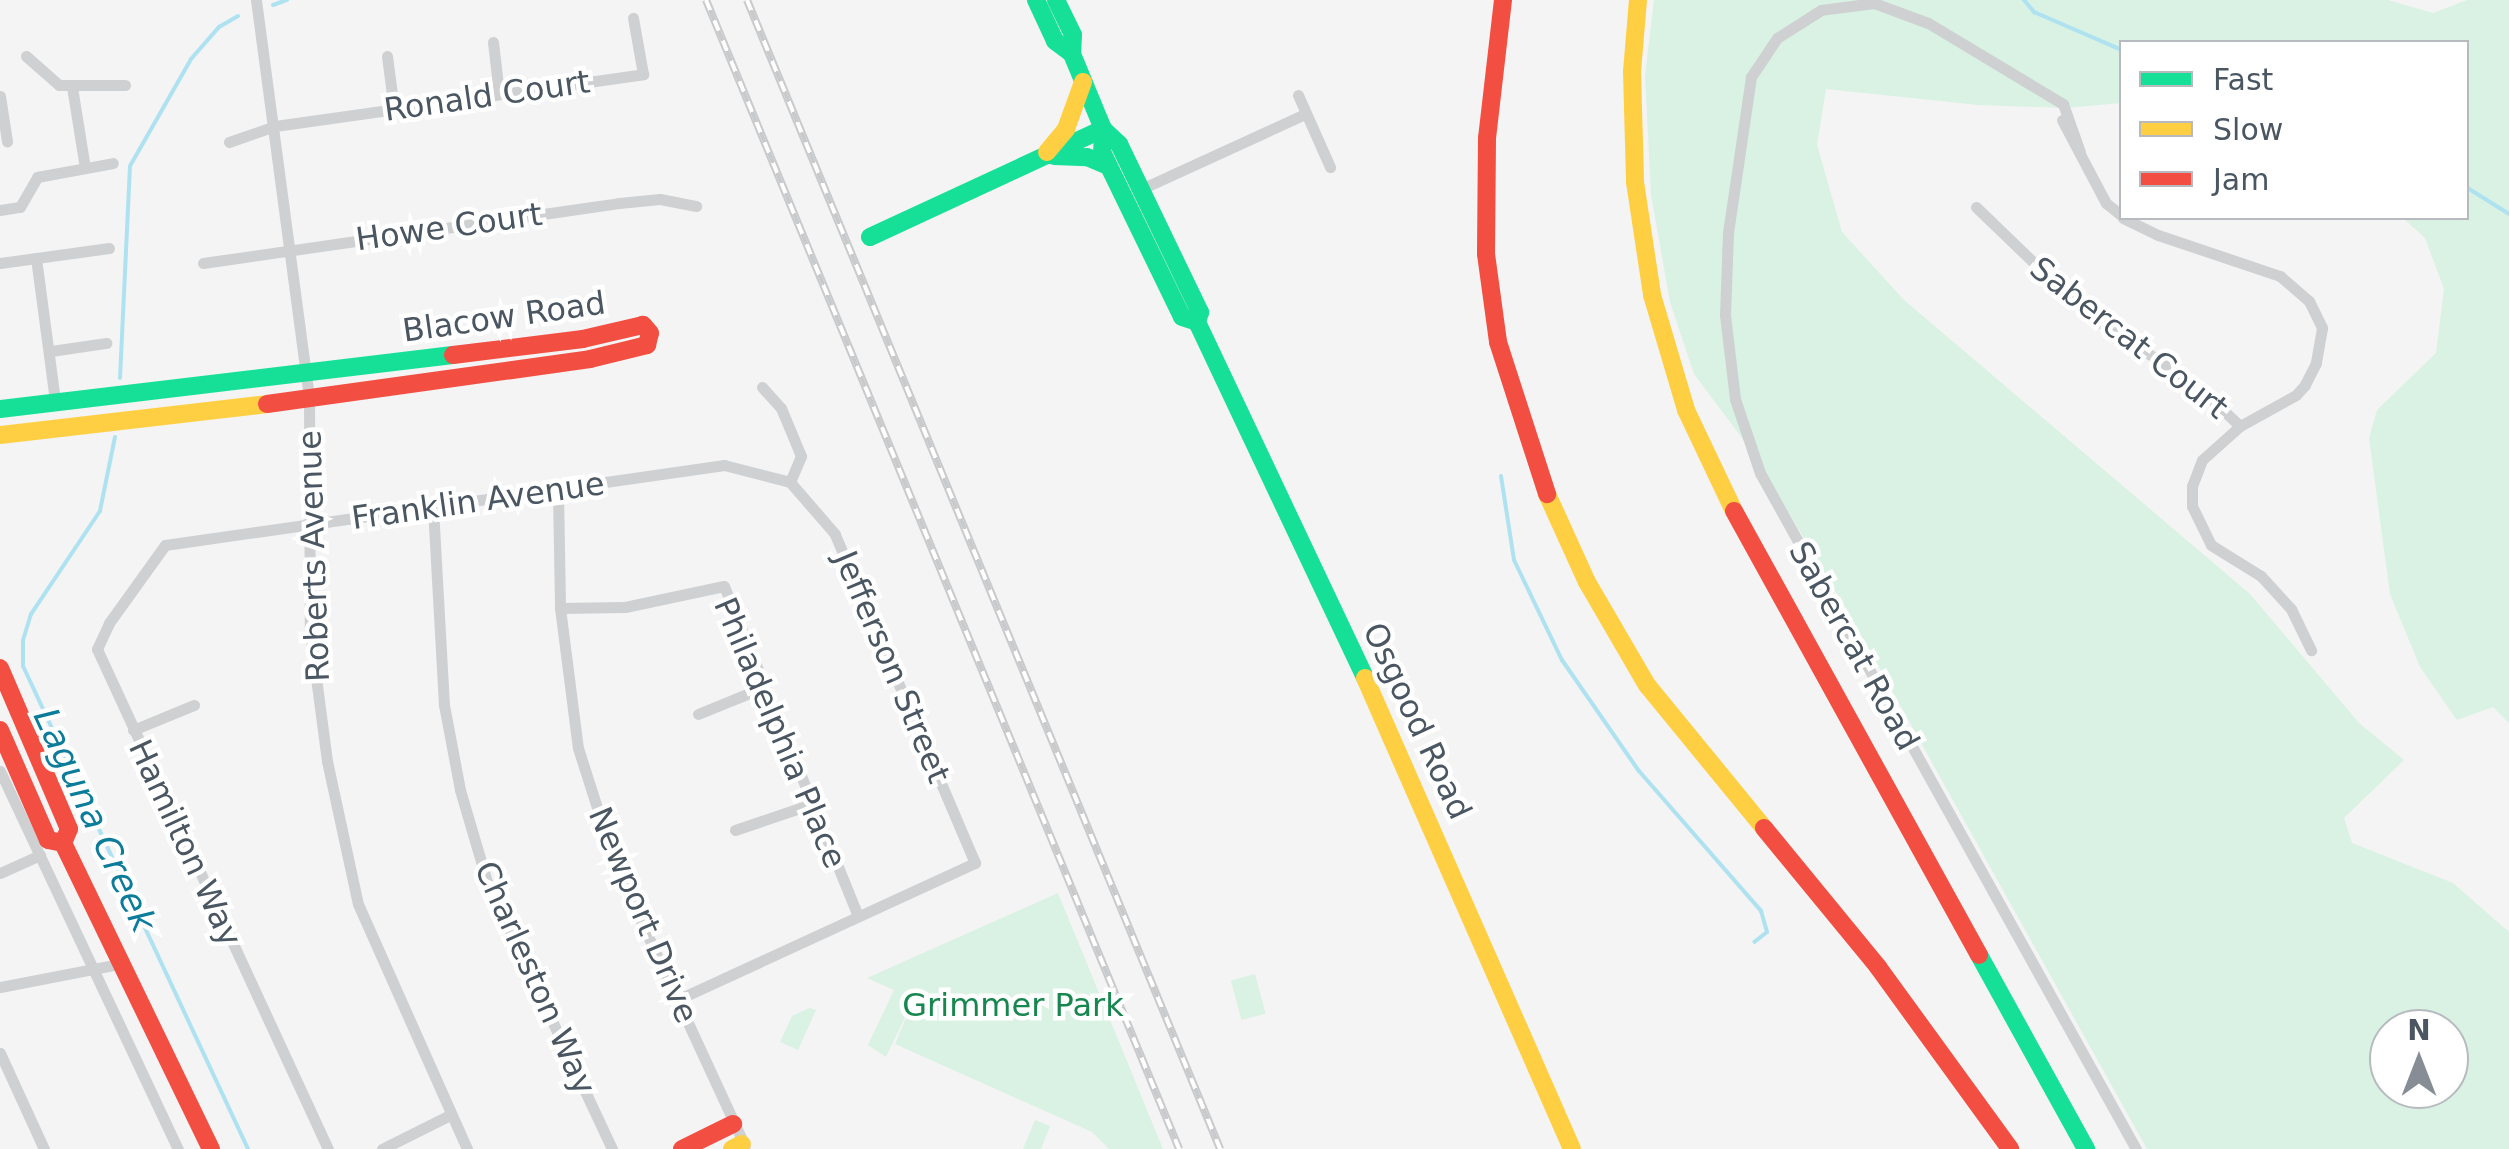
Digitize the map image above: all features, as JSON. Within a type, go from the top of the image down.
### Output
[{"type":"main road","name":"Osgood Road","points":[[1036,0],[1055,42],[1072,54]]},
{"type":"main road","name":"Osgood Road","points":[[1056,0],[1072,35],[1072,54],[1103,129],[1102,152],[1108,166],[1182,317],[1197,322]]},
{"type":"main road","points":[[1504,0],[1488,138],[1486,254],[1498,342],[1534,468],[1587,582],[1647,685],[1878,967],[2010,1149]]},
{"type":"main road","points":[[1638,0],[1632,127],[1639,220],[1652,294],[1686,410],[1741,527],[2086,1149]]},
{"type":"main road","points":[[1044,156],[1066,129],[1084,82]]},
{"type":"main road","name":"Osgood Road","points":[[1103,129],[1119,144],[1200,312],[1197,322],[1421,796],[1510,1013],[1572,1149]]},
{"type":"main road","points":[[870,237],[1103,129]]},
{"type":"main road","points":[[1044,156],[1076,155],[1108,166]]},
{"type":"main road","name":"Blacow Road","points":[[0,410],[584,339],[643,325],[650,333],[647,345],[590,358],[168,418],[0,434]]},
{"type":"main road","points":[[0,668],[69,829],[64,843],[211,1149]]},
{"type":"main road","points":[[2,741],[48,840],[64,843]]},
{"type":"main road","points":[[682,1149],[733,1124]]},
{"type":"street","name":"Roberts Avenue","points":[[256,0],[309,396],[310,632],[327,762],[358,904],[466,1149]]},
{"type":"street","name":"Sabercat Road","points":[[2119,214],[2106,203],[2080,152],[2074,149],[2059,103],[1928,23],[1874,3],[1848,3],[1798,21],[1762,56],[1745,100],[1728,233],[1724,315],[1728,360],[1746,436],[1778,510],[2136,1149]]},
{"type":"street","name":"Ronald Court","points":[[230,142],[275,126],[642,74],[634,18]]},
{"type":"street","points":[[492,42],[499,94]]},
{"type":"street","points":[[26,56],[59,86],[98,82],[125,85]]},
{"type":"street","points":[[387,56],[394,110]]},
{"type":"street","points":[[72,87],[85,168]]},
{"type":"street","points":[[1298,95],[1330,167]]},
{"type":"street","points":[[0,96],[7,141]]},
{"type":"street","points":[[1140,190],[1306,114]]},
{"type":"street","points":[[0,210],[20,206],[37,177],[113,162]]},
{"type":"street","name":"Howe Court","points":[[203,263],[619,202],[660,199],[696,206]]},
{"type":"street","name":"Sabercat Court","points":[[1976,207],[2088,314],[2194,382],[2240,426]]},
{"type":"street","points":[[2128,220],[2158,235],[2280,276],[2310,301],[2322,328],[2316,363],[2306,384],[2282,404],[2240,426],[2202,460],[2192,486],[2192,506],[2212,545],[2261,576],[2291,609],[2311,650]]},
{"type":"street","points":[[0,263],[109,248]]},
{"type":"street","points":[[36,258],[51,351],[54,402]]},
{"type":"street","points":[[51,351],[106,342]]},
{"type":"street","points":[[762,387],[781,408],[801,456],[790,482]]},
{"type":"street","name":"Franklin Avenue","points":[[164,545],[724,466],[790,482]]},
{"type":"street","name":"Jefferson Street","points":[[790,482],[835,534],[975,864],[858,916]]},
{"type":"street","name":"Newport Drive","points":[[558,491],[560,608],[568,688],[589,784],[616,867],[679,999],[741,1147]]},
{"type":"street","name":"Charleston Way","points":[[433,508],[442,686],[460,790],[487,882],[612,1149]]},
{"type":"street","name":"Hamilton Way","points":[[164,545],[109,623],[97,649],[328,1149]]},
{"type":"street","name":"Philadelphia Place","points":[[560,608],[625,607],[724,586],[858,916]]},
{"type":"street","points":[[698,714],[764,687]]},
{"type":"street","points":[[133,730],[194,705]]},
{"type":"street","points":[[0,771],[178,1149]]},
{"type":"street","points":[[736,830],[812,804]]},
{"type":"street","points":[[0,872],[40,855]]},
{"type":"street","points":[[679,999],[858,916]]},
{"type":"street","points":[[0,987],[95,972],[120,964]]},
{"type":"street","points":[[0,1054],[44,1149]]},
{"type":"street","points":[[382,1149],[450,1115]]},
{"type":"green space","points":[[1654,0],[2388,0],[2433,13],[2467,0],[2509,0],[2509,723],[2493,707],[2457,720],[2420,667],[2390,594],[2369,438],[2377,410],[2436,353],[2444,289],[2425,238],[2405,220],[2469,220],[2469,40],[2119,40],[2119,103],[2066,108],[1978,105],[1826,89],[1817,145],[1842,232],[1904,300],[2250,594],[2359,723],[2404,760],[2344,818],[2352,843],[2453,883],[2509,932],[2509,1149],[2147,1149],[1856,626],[1754,454],[1694,374],[1670,302],[1651,195],[1645,75]]},
{"type":"green space","name":"Grimmer Park","points":[[1058,893],[1163,1149],[1109,1149],[1092,1132],[895,1044],[915,996],[886,1057],[868,1045],[894,990],[867,978]]},
{"type":"green space","points":[[1255,974],[1266,1014],[1241,1020],[1231,980]]},
{"type":"green space","points":[[809,1008],[816,1010],[798,1050],[780,1042],[792,1016]]},
{"type":"green space","points":[[1035,1120],[1050,1126],[1041,1149],[1023,1149]]},
{"type":"waterway","name":"Laguna Creek","points":[[273,5],[287,0]]},
{"type":"waterway","points":[[2024,0],[2034,12],[2119,49]]},
{"type":"waterway","name":"Laguna Creek","points":[[120,378],[130,166],[191,59],[219,27],[238,16]]},
{"type":"waterway","points":[[2469,189],[2509,214]]},
{"type":"waterway","name":"Laguna Creek","points":[[115,437],[100,511],[31,614],[23,641],[23,666],[248,1149]]},
{"type":"waterway","points":[[1501,476],[1514,560],[1562,660],[1639,771],[1761,911],[1767,932],[1754,942]]},
{"type":"railway","points":[[706,0],[1179,1149]]},
{"type":"railway","points":[[747,0],[1220,1149]]},
{"type":"traffic: fast","points":[[1036,0],[1055,41],[1072,54]]},
{"type":"traffic: fast","points":[[1056,0],[1073,35],[1072,54],[1103,129],[1119,144],[1200,312],[1197,322],[1365,678]]},
{"type":"traffic: fast","points":[[1103,129],[1102,152],[1182,317],[1197,322]]},
{"type":"traffic: fast","points":[[870,237],[1103,129]]},
{"type":"traffic: fast","points":[[1054,156],[1087,157],[1108,166]]},
{"type":"traffic: fast","points":[[0,409],[453,355]]},
{"type":"traffic: fast","points":[[1979,955],[2086,1149]]},
{"type":"traffic: slow","points":[[1638,0],[1632,72],[1635,182],[1652,295],[1686,410],[1734,511]]},
{"type":"traffic: slow","points":[[1047,152],[1066,129],[1083,82]]},
{"type":"traffic: slow","points":[[0,435],[267,404]]},
{"type":"traffic: slow","points":[[1547,494],[1587,582],[1647,685],[1764,828]]},
{"type":"traffic: slow","points":[[1365,678],[1572,1149]]},
{"type":"traffic: slow","points":[[732,1149],[742,1144]]},
{"type":"traffic: jam","points":[[1503,0],[1487,138],[1486,254],[1498,342],[1547,494]]},
{"type":"traffic: jam","points":[[267,404],[590,359],[647,345],[650,333],[643,325],[583,339],[453,355]]},
{"type":"traffic: jam","points":[[1734,511],[1979,955]]},
{"type":"traffic: jam","points":[[0,668],[69,829],[63,843],[211,1149]]},
{"type":"traffic: jam","points":[[0,730],[48,840],[63,843]]},
{"type":"traffic: jam","points":[[1764,828],[1878,967],[2010,1149]]},
{"type":"traffic: jam","points":[[682,1149],[733,1124]]}]
